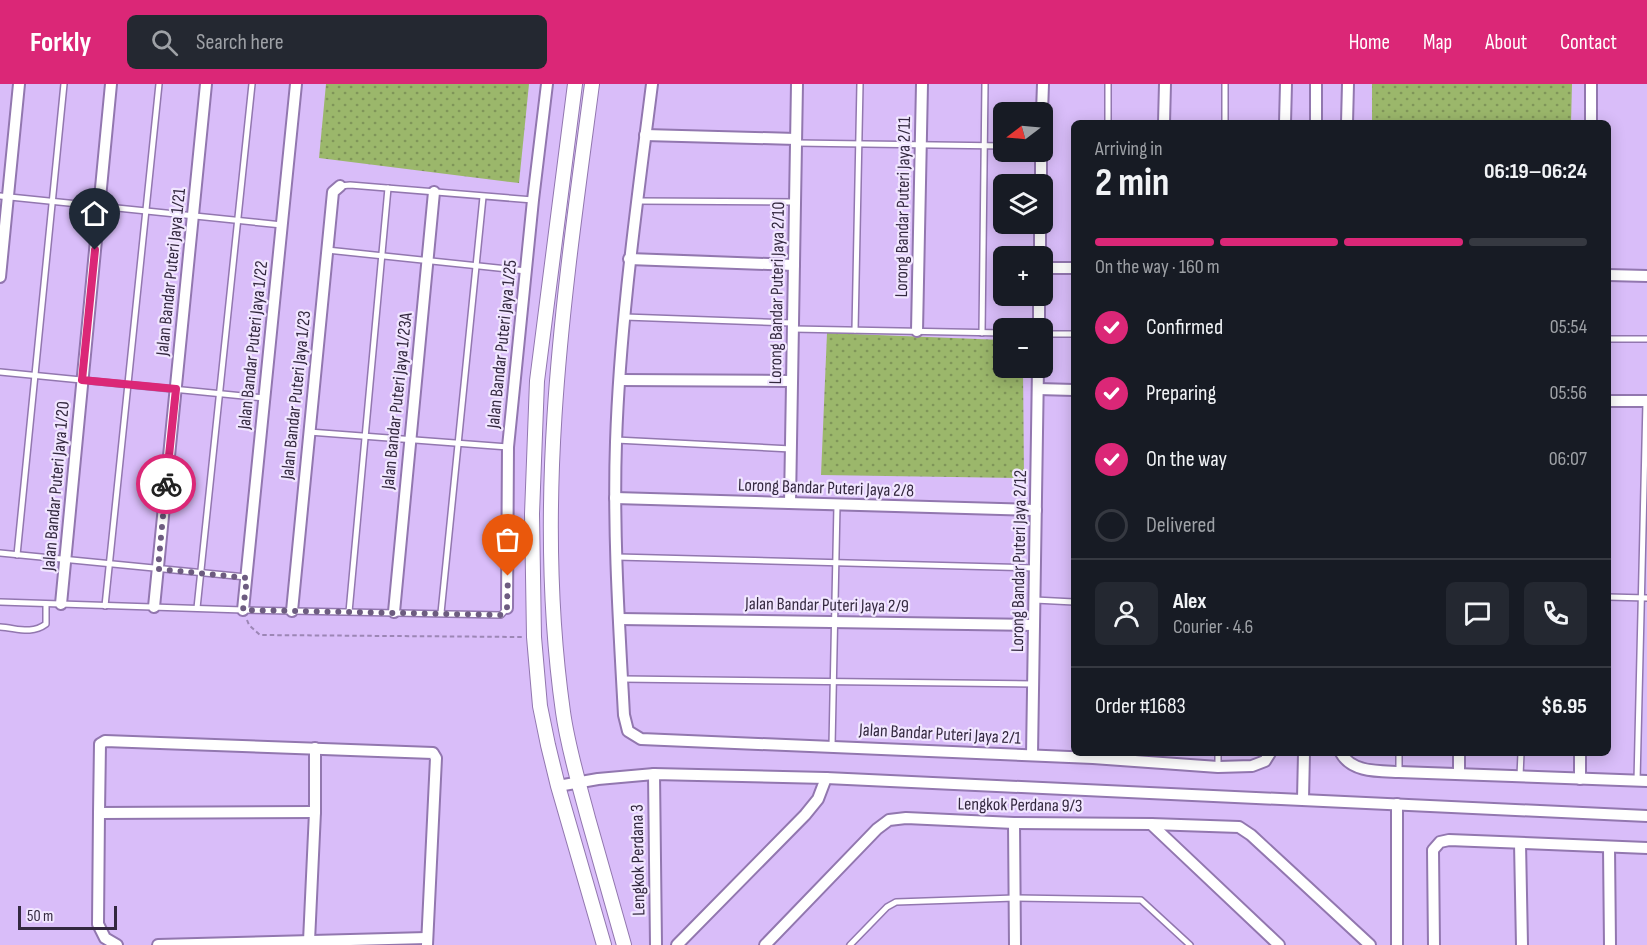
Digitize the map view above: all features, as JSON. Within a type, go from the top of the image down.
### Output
[{"type":"street","points":[[0,277],[4,196],[19,84]]},
{"type":"street","name":"Jalan Bandar Puteri Jaya 1/20","points":[[61,604],[111,84]]},
{"type":"street","name":"Jalan Bandar Puteri Jaya 1/21","points":[[154,607],[206,84]]},
{"type":"street","name":"Jalan Bandar Puteri Jaya 1/22","points":[[243,610],[296,84]]},
{"type":"street","name":"Jalan Bandar Puteri Jaya 1/25","points":[[507,608],[508,447],[533,200],[548,84]]},
{"type":"street","points":[[575,84],[537,381],[532,513],[534,637],[540,705],[558,786],[604,945]]},
{"type":"street","points":[[592,84],[563,309],[551,447],[551,577],[554,638],[564,715],[578,783],[624,945]]},
{"type":"street","points":[[622,680],[616,557],[616,440],[623,317],[652,84]]},
{"type":"street","name":"Lorong Bandar Puteri Jaya 2/10","points":[[790,503],[797,84]]},
{"type":"street","name":"Lorong Bandar Puteri Jaya 2/11","points":[[917,331],[922,84]]},
{"type":"street","points":[[1042,84],[1042,102]]},
{"type":"street","points":[[1164,120],[1165,84]]},
{"type":"street","points":[[1285,120],[1286,84]]},
{"type":"street","points":[[1316,84],[1316,120]]},
{"type":"street","points":[[1347,120],[1348,84]]},
{"type":"street","points":[[1591,84],[1591,120]]},
{"type":"street","points":[[645,135],[796,141]]},
{"type":"street","name":"Jalan Bandar Puteri Jaya 1/23","points":[[292,610],[333,192],[340,186]]},
{"type":"street","name":"Jalan Bandar Puteri Jaya 1/23A","points":[[394,612],[434,192]]},
{"type":"street","points":[[629,259],[794,265]]},
{"type":"street","points":[[1053,268],[1071,268]]},
{"type":"street","points":[[1611,275],[1647,276]]},
{"type":"street","name":"Lorong Bandar Puteri Jaya 2/12","points":[[1032,755],[1038,378]]},
{"type":"street","points":[[620,380],[792,381]]},
{"type":"street","points":[[1038,389],[1071,390]]},
{"type":"street","points":[[1611,400],[1646,401]]},
{"type":"street","name":"Lorong Bandar Puteri Jaya 2/8","points":[[615,498],[1036,510]]},
{"type":"street","name":"Jalan Bandar Puteri Jaya 2/9","points":[[620,619],[1034,625]]},
{"type":"street","name":"Jalan Bandar Puteri Jaya 2/1","points":[[622,680],[624,715],[628,731],[641,740],[1071,755]]},
{"type":"street","points":[[117,945],[105,938],[98,924],[100,744],[105,741],[433,753],[436,758],[427,942],[309,941],[158,945]]},
{"type":"street","points":[[309,941],[315,812],[315,748]]},
{"type":"street","name":"Jalan Bandar Puteri Jaya 2/1","points":[[1122,756],[1152,757],[1218,767],[1252,766],[1265,761],[1268,756]]},
{"type":"street","points":[[1303,799],[1304,756]]},
{"type":"street","points":[[1342,756],[1358,769],[1642,781]]},
{"type":"street","points":[[1459,774],[1460,756]]},
{"type":"street","points":[[1580,756],[1580,779]]},
{"type":"street","points":[[558,786],[654,774],[826,778],[1647,816]]},
{"type":"street","name":"Lengkok Perdana 3","points":[[654,774],[656,945]]},
{"type":"street","points":[[677,945],[805,815],[818,799],[826,778]]},
{"type":"street","points":[[1397,804],[1397,945]]},
{"type":"street","points":[[99,813],[315,812]]},
{"type":"street","name":"Lengkok Perdana 9/3","points":[[765,945],[877,829],[889,820],[906,818],[1014,823],[1239,827],[1251,834],[1370,945]]},
{"type":"street","points":[[1014,823],[1015,945]]},
{"type":"street","points":[[1151,824],[1277,945]]},
{"type":"street","points":[[1434,945],[1433,850],[1440,842],[1449,840],[1647,848]]},
{"type":"street","points":[[1520,843],[1522,945]]},
{"type":"street","points":[[1609,847],[1610,945]]},
{"type":"lane","points":[[17,555],[64,84]]},
{"type":"lane","points":[[105,606],[159,84]]},
{"type":"lane","points":[[197,608],[252,84]]},
{"type":"lane","points":[[855,330],[860,84]]},
{"type":"lane","points":[[982,333],[985,84]]},
{"type":"lane","points":[[1108,84],[1108,120]]},
{"type":"lane","points":[[1225,84],[1225,120]]},
{"type":"lane","points":[[796,141],[993,145]]},
{"type":"lane","points":[[340,186],[350,184],[533,200]]},
{"type":"lane","points":[[349,612],[388,188]]},
{"type":"lane","points":[[4,196],[282,225]]},
{"type":"lane","points":[[441,613],[483,197]]},
{"type":"lane","points":[[638,201],[795,202]]},
{"type":"lane","points":[[327,250],[526,271]]},
{"type":"lane","points":[[623,317],[855,330],[993,333]]},
{"type":"lane","points":[[1053,334],[1071,334]]},
{"type":"lane","points":[[1611,339],[1647,339]]},
{"type":"lane","points":[[0,372],[264,398]]},
{"type":"lane","points":[[1642,781],[1646,401]]},
{"type":"lane","points":[[309,432],[508,447]]},
{"type":"lane","points":[[616,440],[791,449]]},
{"type":"lane","points":[[832,746],[837,505]]},
{"type":"lane","points":[[0,553],[247,578]]},
{"type":"lane","points":[[616,557],[1035,568]]},
{"type":"lane","points":[[1611,597],[1644,598]]},
{"type":"lane","points":[[1035,600],[1071,602]]},
{"type":"lane","points":[[0,602],[501,615],[507,608]]},
{"type":"lane","points":[[0,627],[25,631],[41,627],[46,624],[46,604]]},
{"type":"lane","points":[[622,680],[1034,684]]},
{"type":"lane","points":[[1218,756],[1218,767]]},
{"type":"lane","points":[[1399,756],[1399,772]]},
{"type":"lane","points":[[1520,776],[1521,756]]},
{"type":"lane","points":[[850,945],[887,907],[896,902],[1015,898],[1141,900],[1190,945]]},
{"type":"path","points":[[243,610],[249,625],[260,635],[534,637]]},
{"type":"green space","points":[[326,84],[529,84],[519,183],[319,158]]},
{"type":"green space","points":[[1372,84],[1572,84],[1571,120],[1372,120]]},
{"type":"green space","points":[[827,333],[993,340],[993,378],[1023,378],[1024,478],[821,475]]},
{"type":"way so far","points":[[166,484],[158,569],[247,578],[243,610],[501,615],[507,608],[508,576]]},
{"type":"route","points":[[95,250],[82,380],[176,389],[166,484]]}]
